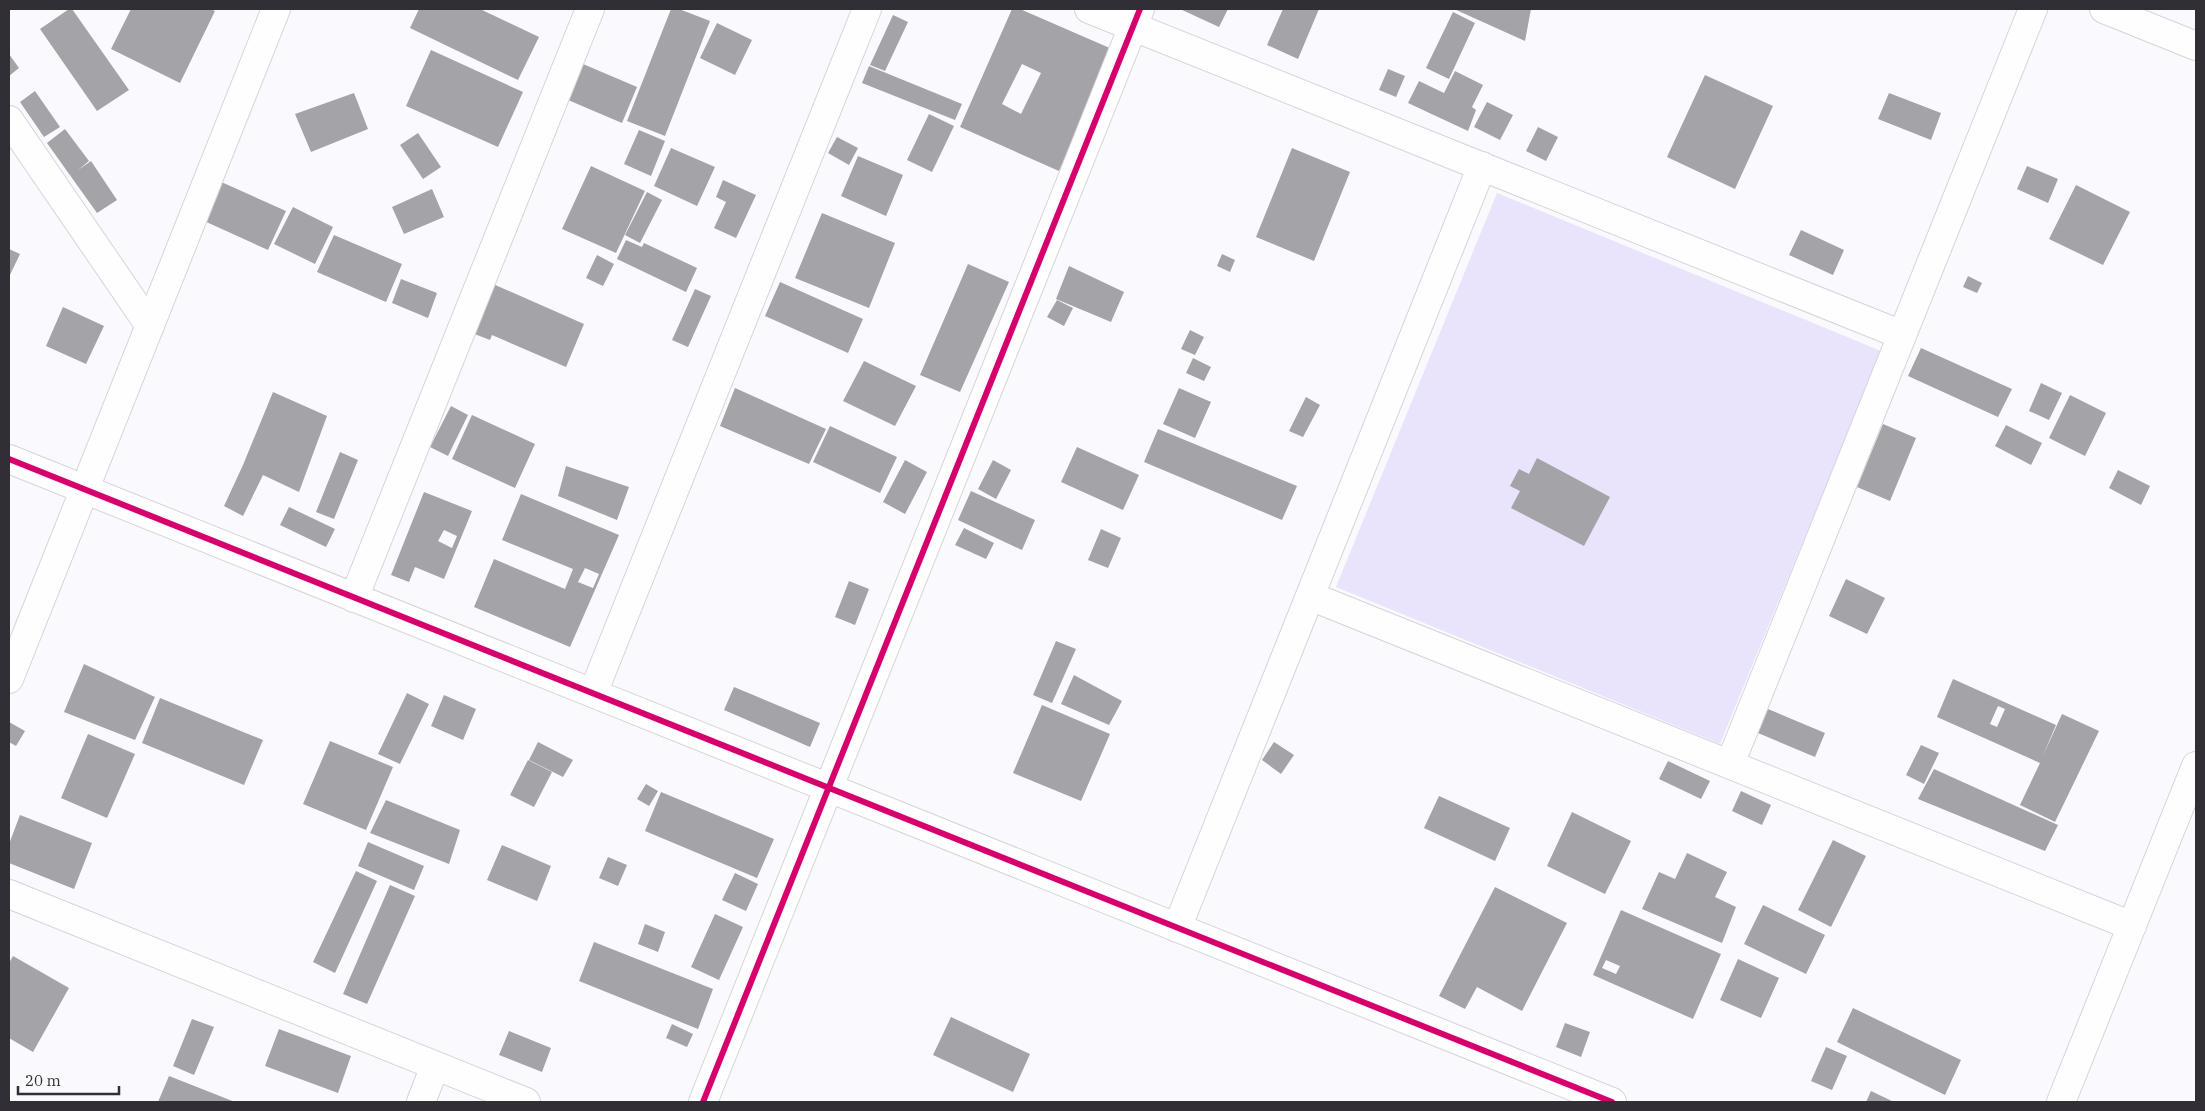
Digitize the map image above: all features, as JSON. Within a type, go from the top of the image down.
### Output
[{"type":"street","points":[[9,679],[276,9]]},
{"type":"street","points":[[354,598],[590,9]]},
{"type":"street","points":[[593,693],[867,9]]},
{"type":"street","points":[[1089,9],[1137,18],[1482,166],[1902,335]]},
{"type":"street","points":[[1730,764],[2033,9]]},
{"type":"street","points":[[2104,9],[2196,46]]},
{"type":"street","points":[[703,1102],[1137,18]]},
{"type":"street","points":[[9,120],[150,326]]},
{"type":"street","points":[[1177,928],[1482,166]]},
{"type":"street","points":[[9,459],[1177,928],[1597,1100]]},
{"type":"street","points":[[1310,596],[2132,926]]},
{"type":"street","points":[[2062,1102],[2196,766]]},
{"type":"street","points":[[9,894],[526,1102]]},
{"type":"street","points":[[421,1102],[435,1066]]},
{"type":"shaded area","points":[[1497,193],[1881,351],[1720,744],[1336,587]]},
{"type":"building","points":[[69,9],[72,9],[129,90],[97,111],[40,29]]},
{"type":"building","points":[[131,9],[210,9],[215,11],[180,83],[111,49]]},
{"type":"building","points":[[419,9],[480,9],[539,37],[518,80],[410,28]]},
{"type":"building","points":[[671,9],[679,9],[710,21],[665,136],[627,121]]},
{"type":"building","points":[[1012,9],[1020,9],[1112,49],[1059,171],[960,127]],"holes":[[[1022,64],[1041,73],[1021,114],[1002,104]]]},
{"type":"building","points":[[1180,9],[1228,9],[1219,27]]},
{"type":"building","points":[[1283,9],[1319,9],[1298,59],[1267,45]]},
{"type":"building","points":[[1454,9],[1531,9],[1525,41]]},
{"type":"building","points":[[1453,12],[1475,23],[1449,79],[1426,68]]},
{"type":"building","points":[[893,15],[908,22],[885,71],[870,65]]},
{"type":"building","points":[[717,23],[752,40],[735,75],[700,58]]},
{"type":"building","points":[[431,50],[523,92],[498,147],[406,106]]},
{"type":"building","points":[[9,54],[19,68],[9,76]]},
{"type":"building","points":[[583,64],[637,87],[622,123],[568,100]]},
{"type":"building","points":[[869,66],[962,104],[955,120],[862,83]]},
{"type":"building","points":[[1388,69],[1405,76],[1396,97],[1379,90]]},
{"type":"building","points":[[1455,71],[1483,85],[1472,107],[1476,110],[1468,131],[1408,103],[1419,81],[1444,93]]},
{"type":"building","points":[[1705,75],[1773,106],[1735,189],[1667,157]]},
{"type":"building","points":[[35,91],[60,127],[44,137],[20,102]]},
{"type":"building","points":[[354,93],[368,129],[311,152],[295,114]]},
{"type":"building","points":[[1889,93],[1941,113],[1931,140],[1878,119]]},
{"type":"building","points":[[1487,102],[1513,115],[1500,140],[1474,127]]},
{"type":"building","points":[[929,114],[954,126],[932,172],[907,160]]},
{"type":"building","points":[[1538,127],[1558,137],[1546,161],[1526,151]]},
{"type":"building","points":[[65,129],[89,161],[78,170],[91,161],[117,200],[97,213],[47,143]]},
{"type":"building","points":[[639,130],[665,141],[651,176],[624,164]]},
{"type":"building","points":[[418,133],[441,167],[423,179],[400,145]]},
{"type":"building","points":[[837,137],[858,148],[849,165],[828,153]]},
{"type":"building","points":[[671,148],[715,167],[697,206],[654,186]]},
{"type":"building","points":[[1292,148],[1350,172],[1314,261],[1256,237]]},
{"type":"building","points":[[858,156],[903,175],[886,216],[841,196]]},
{"type":"building","points":[[591,166],[645,191],[616,253],[562,229]]},
{"type":"building","points":[[2027,166],[2058,179],[2048,203],[2017,189]]},
{"type":"building","points":[[723,180],[756,195],[736,238],[714,228],[726,202],[716,197]]},
{"type":"building","points":[[219,181],[286,211],[268,250],[202,220]]},
{"type":"building","points":[[2076,185],[2130,212],[2103,265],[2049,239]]},
{"type":"building","points":[[432,189],[444,217],[404,234],[392,207]]},
{"type":"building","points":[[647,192],[662,200],[640,243],[625,235]]},
{"type":"building","points":[[293,207],[333,227],[315,264],[274,244]]},
{"type":"building","points":[[822,213],[895,243],[869,308],[795,278]]},
{"type":"building","points":[[1801,230],[1844,250],[1833,275],[1789,255]]},
{"type":"building","points":[[334,235],[402,264],[386,302],[317,272]]},
{"type":"building","points":[[626,240],[642,247],[644,243],[697,268],[686,292],[617,259]]},
{"type":"building","points":[[9,249],[20,254],[9,277]]},
{"type":"building","points":[[1222,254],[1235,260],[1230,272],[1217,266]]},
{"type":"building","points":[[597,255],[614,264],[603,286],[586,278]]},
{"type":"building","points":[[968,264],[1009,282],[960,392],[920,375]]},
{"type":"building","points":[[1069,266],[1124,292],[1111,322],[1056,299]]},
{"type":"building","points":[[1968,276],[1982,283],[1977,293],[1963,287]]},
{"type":"building","points":[[401,279],[437,293],[428,318],[392,303]]},
{"type":"building","points":[[780,282],[863,319],[848,353],[765,316]]},
{"type":"building","points":[[493,284],[584,324],[566,367],[492,335],[490,340],[472,333]]},
{"type":"building","points":[[695,289],[711,296],[688,347],[672,340]]},
{"type":"building","points":[[1057,300],[1073,308],[1064,326],[1047,317]]},
{"type":"building","points":[[63,307],[104,326],[86,364],[46,346]]},
{"type":"building","points":[[1190,330],[1204,337],[1195,355],[1181,349]]},
{"type":"building","points":[[1921,348],[2012,389],[1998,417],[1908,376]]},
{"type":"building","points":[[1193,358],[1211,367],[1204,381],[1186,373]]},
{"type":"building","points":[[864,361],[916,386],[895,426],[843,401]]},
{"type":"building","points":[[2041,383],[2062,393],[2049,420],[2029,411]]},
{"type":"building","points":[[735,388],[826,429],[809,464],[720,426]]},
{"type":"building","points":[[1179,388],[1211,402],[1195,438],[1163,424]]},
{"type":"building","points":[[273,392],[327,416],[299,492],[263,475],[243,516],[224,506]]},
{"type":"building","points":[[2070,395],[2106,413],[2085,456],[2049,438]]},
{"type":"building","points":[[1306,397],[1320,405],[1303,437],[1289,431]]},
{"type":"building","points":[[451,406],[468,415],[448,456],[430,447]]},
{"type":"building","points":[[472,415],[535,444],[515,488],[452,459]]},
{"type":"building","points":[[1883,424],[1916,438],[1890,501],[1857,487]]},
{"type":"building","points":[[2006,425],[2042,443],[2031,465],[1995,446]]},
{"type":"building","points":[[830,426],[897,457],[880,493],[813,462]]},
{"type":"building","points":[[1158,429],[1297,486],[1282,520],[1144,462]]},
{"type":"building","points":[[1077,447],[1139,475],[1123,510],[1061,482]]},
{"type":"building","points":[[340,452],[358,460],[334,519],[316,512]]},
{"type":"building","points":[[1537,458],[1610,497],[1584,546],[1511,508],[1520,491],[1510,486],[1519,469],[1529,474]]},
{"type":"building","points":[[905,460],[927,472],[905,514],[883,502]]},
{"type":"building","points":[[993,460],[1011,470],[996,499],[978,489]]},
{"type":"building","points":[[566,466],[629,487],[617,520],[558,496]]},
{"type":"building","points":[[2118,470],[2150,486],[2141,505],[2109,488]]},
{"type":"building","points":[[971,491],[1035,520],[1022,550],[958,520]]},
{"type":"building","points":[[424,492],[472,511],[444,579],[415,567],[409,582],[391,575]],"holes":[[[444,530],[457,536],[452,548],[438,541]]]},
{"type":"building","points":[[521,494],[619,535],[570,647],[474,607],[494,559],[565,589],[573,569],[502,540]],"holes":[[[585,568],[599,574],[593,588],[578,582]]]},
{"type":"building","points":[[289,507],[335,529],[326,547],[280,525]]},
{"type":"building","points":[[964,528],[994,543],[986,559],[955,545]]},
{"type":"building","points":[[1101,529],[1121,538],[1108,568],[1088,560]]},
{"type":"building","points":[[1846,579],[1885,598],[1867,634],[1829,616]]},
{"type":"building","points":[[849,581],[869,589],[855,625],[835,617]]},
{"type":"building","points":[[1056,641],[1076,649],[1052,703],[1033,695]]},
{"type":"building","points":[[84,664],[155,697],[135,740],[64,712]]},
{"type":"building","points":[[1074,675],[1122,701],[1109,725],[1061,704]]},
{"type":"building","points":[[1953,679],[2056,725],[2042,758],[2062,714],[2099,731],[2055,822],[2020,805],[2040,763],[1937,717]],"holes":[[[1998,706],[2005,709],[1997,727],[1990,724]]]},
{"type":"building","points":[[734,687],[820,723],[810,747],[724,710]]},
{"type":"building","points":[[407,693],[429,704],[400,764],[378,754]]},
{"type":"building","points":[[444,695],[476,709],[463,740],[431,726]]},
{"type":"building","points":[[160,698],[263,740],[244,785],[142,743]]},
{"type":"building","points":[[1042,705],[1110,734],[1081,801],[1013,773]]},
{"type":"building","points":[[1768,709],[1825,733],[1815,757],[1758,733]]},
{"type":"building","points":[[9,722],[25,731],[16,746],[9,742]]},
{"type":"building","points":[[88,734],[135,754],[107,818],[61,798]]},
{"type":"building","points":[[330,741],[393,767],[366,830],[303,804]]},
{"type":"building","points":[[538,742],[573,760],[563,777],[529,760]]},
{"type":"building","points":[[1274,742],[1294,755],[1281,774],[1262,760]]},
{"type":"building","points":[[1921,745],[1939,753],[1924,784],[1906,775]]},
{"type":"building","points":[[528,760],[552,772],[534,807],[510,795]]},
{"type":"building","points":[[1668,761],[1710,781],[1701,799],[1659,779]]},
{"type":"building","points":[[1934,769],[2058,825],[2045,851],[1918,799]]},
{"type":"building","points":[[646,784],[658,791],[649,806],[637,799]]},
{"type":"building","points":[[1741,791],[1771,805],[1762,825],[1732,811]]},
{"type":"building","points":[[661,792],[774,839],[757,878],[645,831]]},
{"type":"building","points":[[1439,796],[1510,828],[1495,861],[1424,828]]},
{"type":"building","points":[[386,800],[460,830],[449,864],[370,833]]},
{"type":"building","points":[[1572,812],[1631,841],[1605,894],[1547,866]]},
{"type":"building","points":[[20,815],[92,843],[74,889],[9,863],[9,844]]},
{"type":"building","points":[[1833,840],[1866,856],[1831,927],[1798,910]]},
{"type":"building","points":[[368,842],[424,866],[414,890],[358,866]]},
{"type":"building","points":[[502,845],[551,866],[537,901],[487,880]]},
{"type":"building","points":[[1687,853],[1727,872],[1715,897],[1736,907],[1722,943],[1642,909],[1659,872],[1675,879]]},
{"type":"building","points":[[608,857],[627,865],[618,886],[599,878]]},
{"type":"building","points":[[356,871],[377,881],[335,973],[313,962]]},
{"type":"building","points":[[735,873],[758,884],[746,911],[722,900]]},
{"type":"building","points":[[390,885],[415,896],[367,1004],[343,994]]},
{"type":"building","points":[[1495,887],[1567,923],[1522,1011],[1477,987],[1465,1009],[1439,996]]},
{"type":"building","points":[[1763,905],[1825,935],[1806,974],[1744,944]]},
{"type":"building","points":[[1621,910],[1721,954],[1693,1019],[1593,975]],"holes":[[[1606,960],[1620,966],[1616,974],[1602,968]]]},
{"type":"building","points":[[715,914],[743,927],[719,980],[691,967]]},
{"type":"building","points":[[645,924],[665,932],[658,952],[638,944]]},
{"type":"building","points":[[594,942],[713,989],[698,1029],[579,981]]},
{"type":"building","points":[[13,956],[69,988],[33,1052],[9,1038],[9,963]]},
{"type":"building","points":[[1738,959],[1779,978],[1761,1018],[1720,1000]]},
{"type":"building","points":[[1853,1008],[1961,1060],[1945,1095],[1837,1042]]},
{"type":"building","points":[[951,1017],[1030,1054],[1013,1092],[933,1055]]},
{"type":"building","points":[[192,1019],[214,1027],[194,1075],[173,1066]]},
{"type":"building","points":[[1565,1023],[1590,1032],[1581,1057],[1556,1047]]},
{"type":"building","points":[[672,1024],[693,1034],[687,1047],[666,1038]]},
{"type":"building","points":[[279,1029],[351,1056],[338,1093],[265,1066]]},
{"type":"building","points":[[509,1031],[551,1048],[542,1072],[499,1055]]},
{"type":"building","points":[[1826,1047],[1847,1056],[1832,1090],[1811,1081]]},
{"type":"building","points":[[169,1076],[235,1102],[158,1102]]},
{"type":"building","points":[[1871,1091],[1894,1102],[1866,1102]]},
{"type":"cycle path","points":[[703,1102],[1140,9]]},
{"type":"cycle path","points":[[9,459],[1612,1102]]}]
